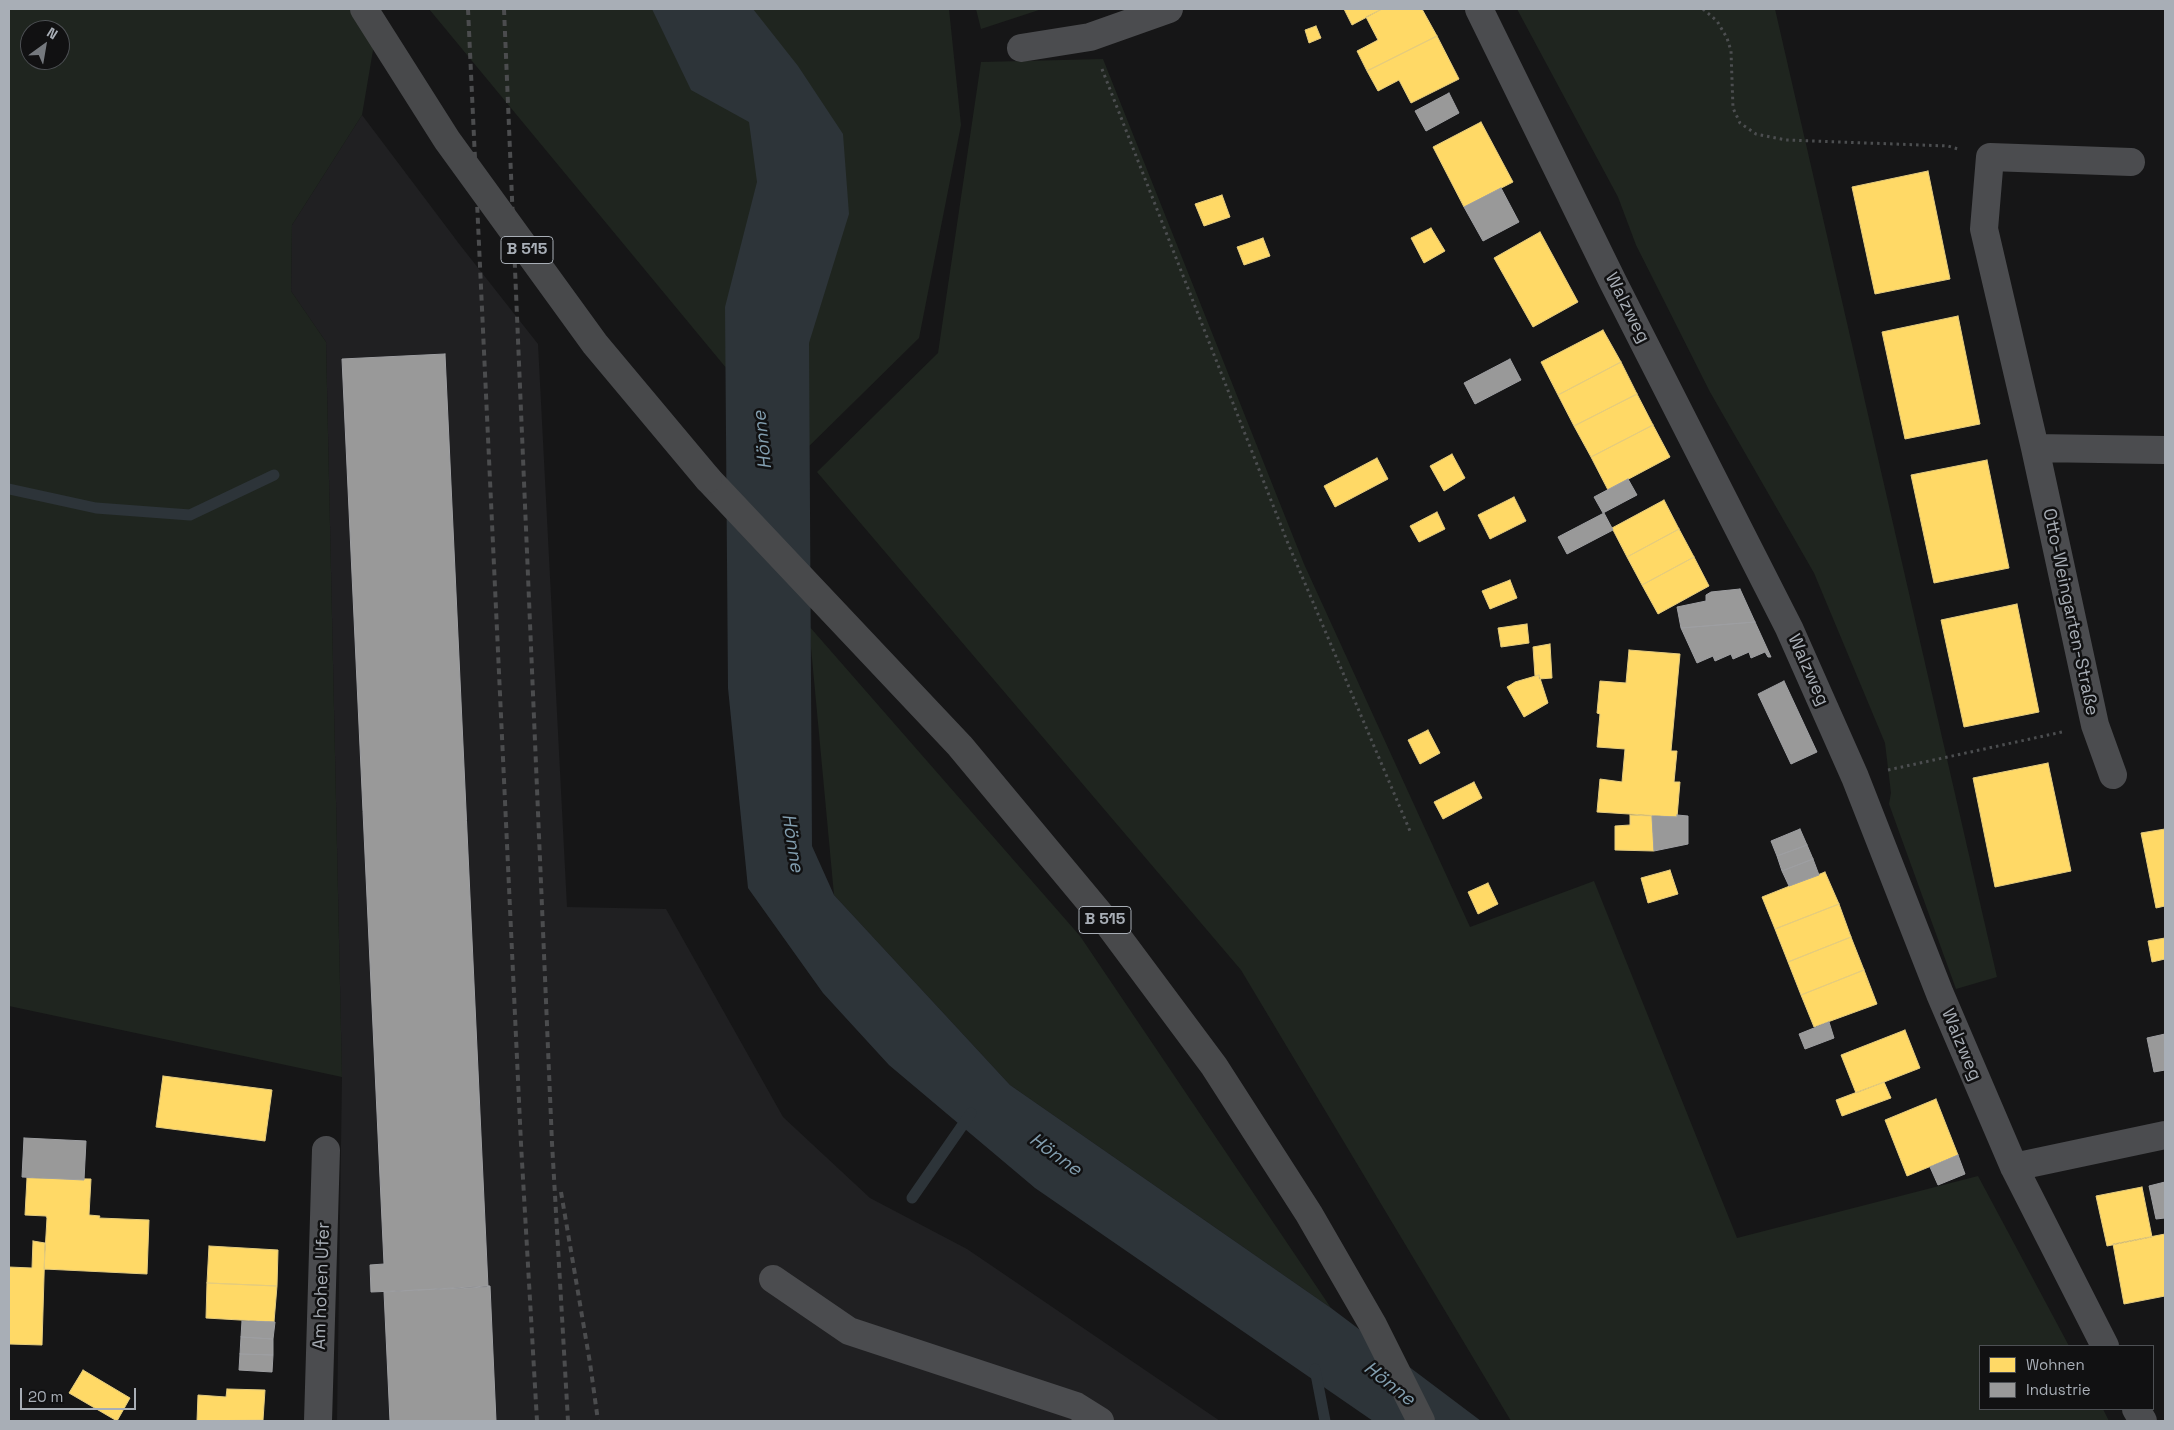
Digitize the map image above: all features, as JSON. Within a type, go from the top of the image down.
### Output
[{"type":"main road","name":"B 515","points":[[364,9],[447,140],[595,344],[708,479],[960,746],[1109,925],[1214,1066],[1310,1214],[1372,1325],[1421,1421]]},
{"type":"street","points":[[1021,48],[1090,37],[1169,9]]},
{"type":"street","name":"Walzweg","points":[[1479,9],[1612,280],[1789,628],[1855,777],[1940,994],[2014,1167],[2104,1345]]},
{"type":"street","points":[[1990,157],[2131,162]]},
{"type":"street","name":"Otto-Weingarten-Straße","points":[[1990,157],[1984,229],[2035,448],[2095,725],[2113,775]]},
{"type":"street","points":[[2035,448],[2165,450]]},
{"type":"street","points":[[2014,1167],[2165,1135]]},
{"type":"street","name":"Am hohen Ufer","points":[[318,1421],[326,1150]]},
{"type":"street","points":[[773,1279],[849,1331],[1076,1406],[1100,1421]]},
{"type":"street","points":[[2137,1410],[2143,1421]]},
{"type":"path","points":[[1703,9],[1717,21],[1727,38],[1731,51],[1732,108],[1740,123],[1756,134],[1786,140],[1948,146],[1990,157]]},
{"type":"path","points":[[1090,37],[1287,541],[1410,831]]},
{"type":"path","points":[[1855,777],[2095,725]]},
{"type":"shaded area","points":[[9,9],[380,9],[362,115],[292,225],[291,291],[326,342],[342,1077],[9,1006]]},
{"type":"shaded area","points":[[429,9],[949,9],[961,125],[919,338],[799,456]]},
{"type":"shaded area","points":[[976,9],[1042,9],[981,29]]},
{"type":"shaded area","points":[[1517,9],[1775,9],[1997,977],[1956,989],[1889,804],[1891,793],[1885,743],[1814,573],[1710,392],[1636,245],[1618,197]]},
{"type":"shaded area","points":[[1103,59],[1304,564],[1470,927],[1594,881],[1737,1238],[1978,1176],[2068,1345],[1979,1345],[1979,1410],[2104,1410],[2109,1421],[1511,1421],[1241,970],[817,472],[938,353],[981,62]]},
{"type":"shaded area","points":[[362,115],[460,245],[538,344],[567,907],[666,909],[783,1117],[870,1198],[967,1249],[1220,1421],[337,1421],[342,1077],[326,342],[291,291],[292,225]]},
{"type":"shaded area","points":[[809,626],[1080,936],[1331,1308],[1010,1085],[834,895]]},
{"type":"water","name":"Hönne","points":[[652,9],[753,9],[798,66],[843,134],[849,214],[809,343],[812,846],[834,895],[1010,1085],[1331,1308],[1481,1421],[1373,1421],[1035,1188],[889,1065],[823,993],[748,888],[728,688],[725,307],[757,182],[749,122],[691,90]]},
{"type":"building: Wohnen","points":[[1344,9],[1382,9],[1352,25]]},
{"type":"building: Wohnen","points":[[1382,9],[1422,9],[1437,36],[1367,71],[1357,51],[1378,40],[1366,17]]},
{"type":"building: Wohnen","points":[[1316,26],[1321,38],[1309,43],[1305,30]]},
{"type":"building: Wohnen","points":[[1437,36],[1459,79],[1411,103],[1399,80],[1378,91],[1367,71]]},
{"type":"building: Wohnen","points":[[1481,122],[1513,182],[1464,207],[1433,147]]},
{"type":"building: Wohnen","points":[[1928,171],[1950,279],[1875,294],[1852,187]]},
{"type":"building: Wohnen","points":[[1222,195],[1230,217],[1204,226],[1195,204]]},
{"type":"building: Wohnen","points":[[1431,228],[1445,251],[1424,263],[1411,238]]},
{"type":"building: Wohnen","points":[[1540,232],[1578,302],[1533,327],[1494,258]]},
{"type":"building: Wohnen","points":[[1263,238],[1270,256],[1244,265],[1237,247]]},
{"type":"building: Wohnen","points":[[1958,316],[1980,424],[1905,439],[1882,332]]},
{"type":"building: Wohnen","points":[[1603,330],[1621,362],[1558,395],[1541,362]]},
{"type":"building: Wohnen","points":[[1621,362],[1637,394],[1574,426],[1558,395]]},
{"type":"building: Wohnen","points":[[1637,394],[1653,425],[1591,457],[1574,426]]},
{"type":"building: Wohnen","points":[[1653,425],[1670,457],[1608,490],[1591,457]]},
{"type":"building: Wohnen","points":[[1452,454],[1465,478],[1444,491],[1430,466]]},
{"type":"building: Wohnen","points":[[1377,458],[1388,479],[1335,507],[1324,486]]},
{"type":"building: Wohnen","points":[[1987,460],[2009,568],[1934,583],[1911,475]]},
{"type":"building: Wohnen","points":[[1514,497],[1526,521],[1490,539],[1478,515]]},
{"type":"building: Wohnen","points":[[1664,500],[1679,529],[1627,557],[1612,528]]},
{"type":"building: Wohnen","points":[[1437,512],[1445,529],[1419,542],[1410,526]]},
{"type":"building: Wohnen","points":[[1679,529],[1694,557],[1642,585],[1627,557]]},
{"type":"building: Wohnen","points":[[1694,557],[1709,586],[1658,614],[1642,585]]},
{"type":"building: Wohnen","points":[[1510,580],[1517,598],[1490,609],[1482,591]]},
{"type":"building: Wohnen","points":[[2017,604],[2039,712],[1964,727],[1941,620]]},
{"type":"building: Wohnen","points":[[1527,624],[1529,643],[1501,647],[1498,628]]},
{"type":"building: Wohnen","points":[[1550,644],[1552,678],[1539,679],[1539,675],[1535,676],[1533,647]]},
{"type":"building: Wohnen","points":[[1629,650],[1680,654],[1671,751],[1677,751],[1674,782],[1680,782],[1677,817],[1597,812],[1600,779],[1622,782],[1625,749],[1597,747],[1600,714],[1597,713],[1600,681],[1626,683]]},
{"type":"building: Wohnen","points":[[1539,675],[1548,703],[1524,717],[1507,687],[1515,682]]},
{"type":"building: Wohnen","points":[[1428,730],[1440,753],[1420,764],[1408,740]]},
{"type":"building: Wohnen","points":[[2048,763],[2071,871],[1995,887],[1973,778]]},
{"type":"building: Wohnen","points":[[1474,782],[1482,798],[1443,819],[1434,802]]},
{"type":"building: Wohnen","points":[[1630,815],[1652,816],[1654,851],[1615,850],[1615,826],[1630,825]]},
{"type":"building: Wohnen","points":[[2165,829],[2165,906],[2156,908],[2141,833]]},
{"type":"building: Wohnen","points":[[1670,870],[1678,894],[1648,903],[1641,878]]},
{"type":"building: Wohnen","points":[[1825,872],[1839,904],[1775,929],[1762,897]]},
{"type":"building: Wohnen","points":[[1488,883],[1498,904],[1478,914],[1468,892]]},
{"type":"building: Wohnen","points":[[1839,904],[1851,937],[1788,962],[1775,929]]},
{"type":"building: Wohnen","points":[[1851,937],[1864,970],[1801,995],[1788,962]]},
{"type":"building: Wohnen","points":[[2165,938],[2165,959],[2152,962],[2148,941]]},
{"type":"building: Wohnen","points":[[1864,970],[1877,1004],[1814,1027],[1801,995]]},
{"type":"building: Wohnen","points":[[1905,1030],[1920,1068],[1856,1093],[1841,1055]]},
{"type":"building: Wohnen","points":[[163,1076],[272,1090],[265,1141],[156,1127]]},
{"type":"building: Wohnen","points":[[1884,1082],[1891,1098],[1842,1116],[1836,1100]]},
{"type":"building: Wohnen","points":[[1936,1099],[1958,1155],[1907,1176],[1885,1120]]},
{"type":"building: Wohnen","points":[[27,1178],[91,1179],[89,1215],[100,1216],[99,1218],[149,1220],[147,1274],[44,1269],[47,1218],[46,1216],[25,1215]]},
{"type":"building: Wohnen","points":[[2142,1187],[2152,1237],[2107,1246],[2096,1196]]},
{"type":"building: Wohnen","points":[[2165,1234],[2165,1296],[2124,1304],[2113,1244]]},
{"type":"building: Wohnen","points":[[33,1241],[45,1243],[42,1345],[9,1344],[9,1267],[32,1268]]},
{"type":"building: Wohnen","points":[[209,1246],[278,1250],[277,1286],[207,1283]]},
{"type":"building: Wohnen","points":[[207,1283],[277,1286],[274,1322],[206,1318]]},
{"type":"building: Wohnen","points":[[83,1370],[130,1398],[117,1421],[69,1393]]},
{"type":"building: Wohnen","points":[[227,1389],[265,1390],[263,1420],[197,1421],[198,1395],[226,1397]]},
{"type":"building: Industrie","points":[[1449,93],[1459,113],[1426,131],[1415,111]]},
{"type":"building: Industrie","points":[[1501,188],[1519,222],[1483,241],[1464,207]]},
{"type":"building: Industrie","points":[[445,354],[488,1287],[371,1292],[370,1265],[384,1264],[342,359]]},
{"type":"building: Industrie","points":[[1510,359],[1521,380],[1475,404],[1464,383]]},
{"type":"building: Industrie","points":[[1628,479],[1637,495],[1603,513],[1594,497]]},
{"type":"building: Industrie","points":[[1604,513],[1613,530],[1567,554],[1558,537]]},
{"type":"building: Industrie","points":[[1740,589],[1755,622],[1681,628],[1677,607],[1706,601],[1706,595],[1711,592]]},
{"type":"building: Industrie","points":[[1755,622],[1771,657],[1768,657],[1765,652],[1751,658],[1749,652],[1733,659],[1731,654],[1715,661],[1713,656],[1697,663],[1681,628]]},
{"type":"building: Industrie","points":[[1784,681],[1817,752],[1791,764],[1758,694]]},
{"type":"building: Industrie","points":[[1677,815],[1688,816],[1688,844],[1654,851],[1652,816],[1677,817]]},
{"type":"building: Industrie","points":[[1800,829],[1807,845],[1777,856],[1771,841]]},
{"type":"building: Industrie","points":[[1807,845],[1813,859],[1782,871],[1777,856]]},
{"type":"building: Industrie","points":[[1813,859],[1819,875],[1789,886],[1782,871]]},
{"type":"building: Industrie","points":[[1829,1022],[1834,1038],[1805,1049],[1799,1034]]},
{"type":"building: Industrie","points":[[2165,1034],[2165,1070],[2154,1072],[2147,1038]]},
{"type":"building: Industrie","points":[[24,1138],[86,1141],[84,1180],[22,1177]]},
{"type":"building: Industrie","points":[[1958,1155],[1965,1174],[1938,1185],[1930,1167]]},
{"type":"building: Industrie","points":[[2165,1182],[2165,1218],[2156,1219],[2149,1186]]},
{"type":"building: Industrie","points":[[490,1286],[496,1421],[390,1421],[384,1292]]},
{"type":"building: Industrie","points":[[242,1321],[275,1322],[273,1339],[241,1337]]},
{"type":"building: Industrie","points":[[241,1337],[273,1339],[273,1355],[240,1354]]},
{"type":"building: Industrie","points":[[240,1354],[273,1355],[272,1372],[239,1370]]},
{"type":"waterway","points":[[9,489],[96,508],[190,515],[274,475]]},
{"type":"waterway","points":[[912,1198],[971,1113]]},
{"type":"waterway","points":[[1315,1369],[1325,1421]]},
{"type":"railway","points":[[468,9],[521,1144],[537,1421]]},
{"type":"railway","points":[[504,9],[552,1143],[568,1421]]},
{"type":"railway","points":[[561,1192],[598,1421]]}]
